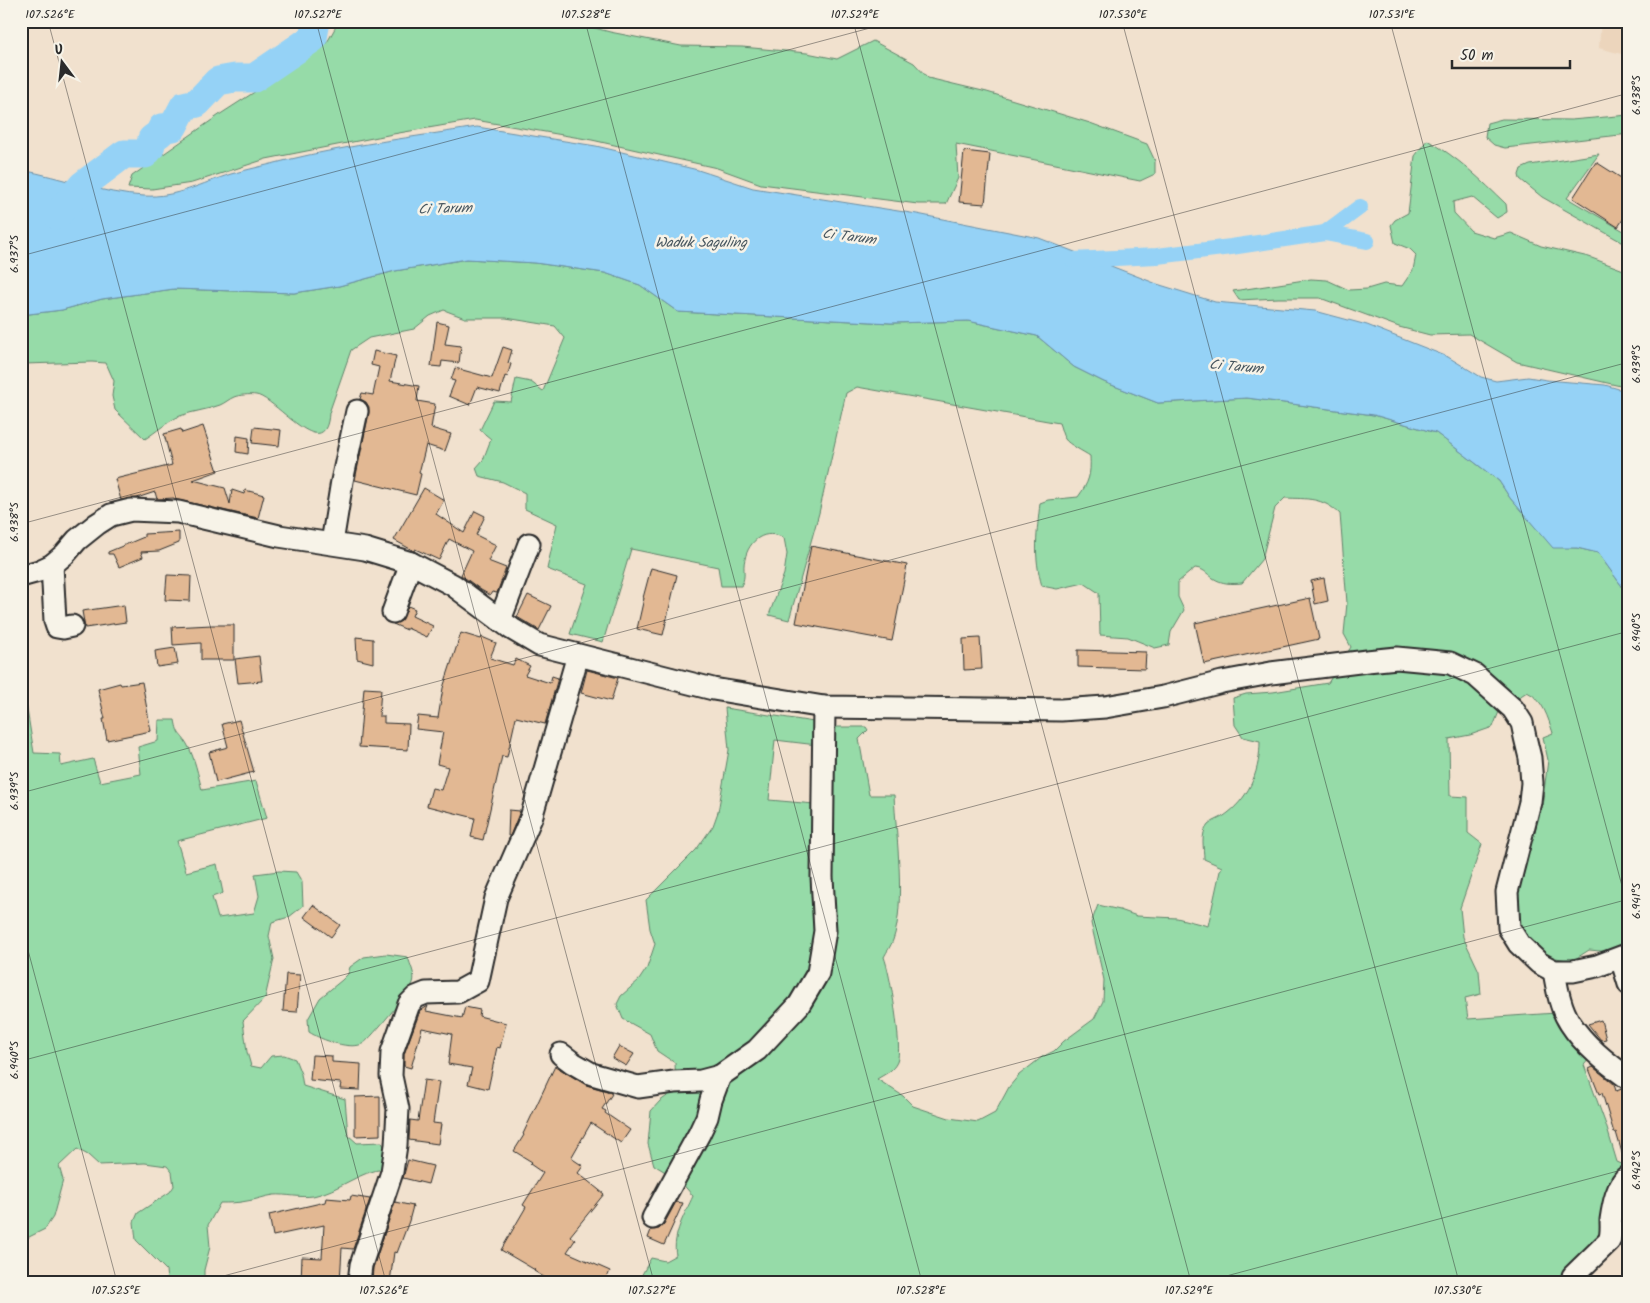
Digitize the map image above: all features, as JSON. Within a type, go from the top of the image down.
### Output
[{"type":"street","points":[[332,543],[342,481],[357,411]]},
{"type":"street","points":[[21,576],[52,565],[77,540],[111,515],[131,510],[178,512],[278,536],[365,549],[411,563],[453,585],[512,629],[539,644],[714,689],[824,707],[1061,710],[1104,707],[1163,697],[1222,682],[1271,673],[1397,658],[1450,663],[1475,675],[1496,692],[1513,709],[1522,722],[1530,758],[1532,783],[1530,802],[1507,892],[1507,911],[1510,928],[1519,944],[1539,963],[1554,971],[1572,971],[1597,966],[1625,956],[1629,984]]},
{"type":"street","points":[[500,620],[529,544]]},
{"type":"street","points":[[393,612],[411,563]]},
{"type":"street","points":[[52,565],[57,628],[72,626]]},
{"type":"street","points":[[359,1282],[361,1265],[392,1172],[396,1145],[398,1109],[391,1076],[392,1052],[409,1004],[416,997],[426,993],[458,992],[478,981],[496,898],[531,818],[578,655]]},
{"type":"street","points":[[561,1054],[592,1074],[638,1087],[674,1082],[701,1081],[720,1076],[757,1050],[799,1005],[818,973],[825,931],[822,877],[824,707]]},
{"type":"street","points":[[1554,971],[1560,999],[1569,1022],[1590,1047],[1629,1079]]},
{"type":"street","points":[[654,1218],[707,1118],[711,1100],[720,1076]]},
{"type":"street","points":[[1573,1276],[1609,1241],[1614,1204],[1620,1186],[1629,1174]]},
{"type":"shaded area","points":[[1601,21],[1629,21],[1629,56],[1599,48]]},
{"type":"green space","points":[[339,21],[568,21],[610,32],[681,46],[742,47],[807,53],[837,59],[873,41],[914,63],[928,78],[987,92],[1090,123],[1147,144],[1155,161],[1155,174],[1140,181],[956,144],[958,178],[946,204],[918,204],[761,184],[717,168],[592,140],[475,120],[266,159],[192,183],[152,189],[128,188],[132,176],[222,113],[281,75],[306,51],[323,48]]},
{"type":"green space","points":[[1629,115],[1629,134],[1505,148],[1494,145],[1485,137],[1487,123],[1502,119],[1571,120]]},
{"type":"green space","points":[[1427,140],[1459,161],[1506,204],[1507,212],[1497,218],[1472,197],[1453,202],[1454,213],[1471,231],[1494,238],[1511,233],[1541,246],[1589,257],[1629,272],[1629,388],[1517,362],[1469,334],[1430,335],[1399,327],[1320,298],[1239,300],[1233,291],[1311,279],[1327,280],[1349,290],[1367,289],[1384,284],[1402,286],[1413,270],[1416,255],[1410,249],[1395,243],[1391,225],[1395,220],[1408,213],[1415,156]]},
{"type":"green space","points":[[1599,154],[1567,198],[1629,234],[1629,246],[1542,197],[1520,179],[1521,169],[1530,165]]},
{"type":"green space","points":[[467,259],[535,263],[605,273],[640,285],[678,312],[891,323],[968,321],[1037,336],[1074,367],[1104,382],[1158,403],[1247,398],[1374,415],[1436,433],[1499,481],[1510,498],[1553,547],[1577,548],[1598,553],[1629,596],[1629,912],[1625,914],[1629,923],[1629,944],[1611,952],[1589,950],[1572,961],[1551,957],[1523,936],[1514,894],[1542,807],[1548,760],[1543,737],[1553,733],[1541,704],[1533,695],[1527,692],[1500,709],[1493,727],[1470,735],[1449,739],[1450,796],[1468,797],[1468,833],[1482,844],[1460,908],[1463,937],[1479,971],[1481,994],[1465,998],[1468,1019],[1556,1013],[1590,1058],[1584,1065],[1606,1125],[1617,1162],[1629,1167],[1629,1240],[1606,1233],[1560,1277],[1561,1282],[638,1282],[651,1258],[665,1261],[676,1255],[675,1247],[678,1232],[693,1196],[680,1181],[654,1165],[648,1144],[651,1111],[660,1101],[676,1090],[675,1063],[657,1051],[650,1034],[623,1019],[617,1004],[621,996],[639,980],[647,968],[655,944],[650,929],[646,900],[696,850],[713,826],[718,812],[729,750],[725,708],[820,723],[817,745],[775,740],[769,800],[826,805],[832,727],[866,727],[868,730],[859,739],[869,795],[894,795],[900,889],[897,925],[892,942],[884,957],[895,1010],[898,1054],[897,1062],[893,1068],[877,1079],[903,1096],[913,1106],[949,1118],[978,1122],[995,1113],[1009,1087],[1019,1075],[1042,1057],[1054,1051],[1064,1041],[1094,1019],[1103,1001],[1104,980],[1091,923],[1098,905],[1137,916],[1177,918],[1208,926],[1222,867],[1204,859],[1204,833],[1208,825],[1226,815],[1243,798],[1253,781],[1260,751],[1260,741],[1243,737],[1235,725],[1233,698],[1246,694],[1273,692],[1328,683],[1351,647],[1344,634],[1347,603],[1340,514],[1327,504],[1321,502],[1308,499],[1285,498],[1275,508],[1262,559],[1242,583],[1223,582],[1213,578],[1203,570],[1195,568],[1178,582],[1178,597],[1184,610],[1171,632],[1169,645],[1155,648],[1128,637],[1100,635],[1099,593],[1084,583],[1057,589],[1042,586],[1039,575],[1036,544],[1040,503],[1048,500],[1078,497],[1085,487],[1090,473],[1090,456],[1067,441],[1063,436],[1059,423],[857,387],[846,393],[819,513],[789,620],[769,615],[784,574],[787,554],[784,538],[770,534],[754,541],[747,552],[744,579],[741,586],[721,586],[718,567],[631,549],[603,642],[570,634],[587,584],[547,569],[557,524],[525,509],[525,493],[503,482],[479,476],[476,468],[483,460],[491,439],[480,430],[494,401],[511,402],[516,379],[531,382],[543,391],[565,338],[555,326],[506,318],[465,318],[444,310],[430,316],[414,329],[369,338],[351,350],[329,413],[326,428],[319,433],[310,432],[298,425],[264,399],[256,395],[248,395],[236,396],[220,405],[180,416],[145,439],[115,410],[112,396],[114,381],[106,363],[24,364],[21,367],[21,315],[62,310],[102,299],[174,289],[294,293],[339,286],[395,271]]},
{"type":"green space","points":[[21,672],[34,753],[60,754],[61,766],[93,759],[100,782],[141,774],[138,747],[158,741],[159,720],[175,720],[178,732],[192,755],[202,790],[256,781],[267,818],[177,841],[186,872],[217,864],[223,893],[212,897],[218,918],[254,913],[259,896],[255,874],[279,871],[296,872],[302,882],[303,906],[289,917],[272,922],[269,936],[274,959],[265,998],[243,1021],[251,1066],[261,1068],[271,1056],[284,1055],[295,1059],[303,1086],[345,1099],[348,1135],[357,1143],[382,1142],[386,1151],[385,1169],[366,1173],[332,1190],[313,1196],[274,1195],[244,1202],[220,1203],[208,1225],[210,1247],[204,1270],[204,1282],[167,1282],[166,1270],[136,1240],[134,1222],[138,1213],[170,1192],[174,1186],[172,1172],[167,1166],[145,1163],[99,1165],[88,1155],[77,1149],[59,1166],[63,1180],[53,1217],[45,1229],[21,1241]]},
{"type":"green space","points":[[386,954],[408,957],[414,980],[405,995],[368,1039],[364,1043],[352,1046],[329,1041],[309,1032],[308,1019],[320,998],[348,974],[350,967],[364,957]]},
{"type":"water","name":"Waduk Saguling","points":[[477,127],[596,146],[698,170],[753,188],[917,214],[1039,238],[1157,284],[1215,302],[1315,311],[1367,325],[1448,357],[1481,377],[1496,381],[1528,377],[1605,385],[1629,392],[1629,596],[1598,553],[1577,548],[1553,548],[1510,498],[1499,481],[1436,433],[1374,415],[1247,398],[1158,403],[1104,382],[1074,367],[1037,336],[968,321],[891,323],[678,312],[640,285],[605,273],[535,263],[467,259],[395,271],[339,286],[294,293],[174,289],[102,299],[62,310],[21,315],[21,170],[128,195],[167,195],[231,174],[310,155]]},
{"type":"building","points":[[964,151],[990,154],[985,204],[959,202]]},
{"type":"building","points":[[1596,162],[1629,183],[1629,210],[1618,227],[1573,198]]},
{"type":"building","points":[[437,322],[449,325],[445,344],[461,346],[459,363],[442,361],[441,367],[431,366]]},
{"type":"building","points":[[503,347],[512,350],[508,363],[511,364],[500,393],[477,387],[470,405],[449,396],[455,381],[451,380],[455,368],[492,378]]},
{"type":"building","points":[[374,351],[396,356],[390,381],[419,386],[417,401],[435,404],[431,428],[451,434],[445,451],[426,445],[416,495],[355,480],[369,413],[369,407],[366,402],[360,399],[362,393],[373,395],[379,367],[371,365]]},
{"type":"building","points":[[203,426],[218,471],[193,480],[225,488],[230,504],[232,490],[244,494],[245,490],[264,495],[258,518],[174,498],[157,499],[155,492],[137,498],[121,500],[115,479],[172,465],[164,434],[181,429],[182,433]]},
{"type":"building","points":[[254,427],[281,430],[279,446],[252,443]]},
{"type":"building","points":[[237,436],[249,438],[248,454],[236,452]]},
{"type":"building","points":[[424,488],[444,500],[436,514],[464,533],[475,511],[485,516],[476,535],[496,545],[488,561],[506,568],[497,593],[492,592],[490,595],[461,575],[472,551],[449,539],[439,560],[415,549],[414,551],[394,540]]},
{"type":"building","points":[[179,532],[179,543],[159,551],[141,552],[143,557],[119,567],[113,554],[108,554],[108,552],[144,537],[144,534]]},
{"type":"building","points":[[811,546],[907,565],[892,641],[796,623]]},
{"type":"building","points":[[651,568],[677,575],[663,635],[637,629]]},
{"type":"building","points":[[167,575],[191,576],[190,601],[165,600]]},
{"type":"building","points":[[1324,578],[1328,601],[1315,604],[1311,581]]},
{"type":"building","points":[[528,595],[551,606],[539,630],[517,617]]},
{"type":"building","points":[[1310,598],[1319,639],[1204,664],[1195,623]]},
{"type":"building","points":[[124,605],[126,622],[85,628],[82,611]]},
{"type":"building","points":[[408,606],[415,609],[412,616],[433,626],[427,637],[393,624],[401,621]]},
{"type":"building","points":[[234,625],[234,660],[201,660],[201,643],[173,645],[172,627]]},
{"type":"building","points":[[461,633],[481,639],[482,637],[496,643],[490,658],[513,665],[516,659],[530,666],[525,675],[550,683],[552,676],[558,678],[545,724],[516,717],[507,757],[502,756],[483,840],[471,837],[475,818],[427,806],[432,788],[441,790],[448,767],[437,764],[443,732],[416,729],[418,716],[438,718],[443,688]]},
{"type":"building","points":[[356,637],[373,639],[373,663],[357,659]]},
{"type":"building","points":[[980,638],[982,669],[964,670],[963,639]]},
{"type":"building","points":[[175,648],[178,664],[157,667],[155,651]]},
{"type":"building","points":[[1078,650],[1146,652],[1145,669],[1078,667]]},
{"type":"building","points":[[259,656],[262,681],[238,683],[235,659]]},
{"type":"building","points":[[587,670],[618,678],[611,701],[581,693]]},
{"type":"building","points":[[142,682],[151,731],[107,740],[103,719],[105,719],[98,689],[120,683],[121,685]]},
{"type":"building","points":[[364,688],[381,689],[379,716],[384,716],[384,723],[409,724],[408,750],[359,747]]},
{"type":"building","points":[[239,720],[254,772],[216,782],[209,752],[228,747],[222,724]]},
{"type":"building","points":[[509,810],[520,811],[510,836],[508,836]]},
{"type":"building","points":[[313,905],[340,925],[331,937],[304,917]]},
{"type":"building","points":[[286,974],[300,975],[297,1012],[283,1011]]},
{"type":"building","points":[[428,1006],[426,1011],[462,1018],[465,1007],[480,1010],[479,1016],[506,1023],[500,1048],[497,1047],[488,1089],[468,1084],[472,1068],[448,1064],[452,1034],[422,1028],[411,1068],[404,1066],[404,1054],[420,1011]]},
{"type":"building","points":[[1601,1020],[1606,1039],[1601,1040],[1588,1024]]},
{"type":"building","points":[[619,1046],[634,1054],[626,1066],[612,1058]]},
{"type":"building","points":[[312,1055],[332,1056],[332,1062],[361,1064],[360,1090],[340,1089],[341,1083],[310,1080]]},
{"type":"building","points":[[555,1066],[586,1085],[612,1094],[602,1109],[630,1130],[621,1143],[591,1123],[571,1158],[583,1166],[578,1173],[604,1194],[570,1236],[575,1240],[567,1252],[610,1271],[605,1282],[552,1282],[501,1250],[526,1207],[523,1205],[543,1173],[530,1164],[532,1162],[514,1151],[524,1135]]},
{"type":"building","points":[[1593,1067],[1614,1084],[1616,1091],[1622,1089],[1627,1091],[1629,1097],[1629,1162],[1625,1163],[1602,1093],[1599,1094],[1589,1069]]},
{"type":"building","points":[[424,1080],[439,1082],[433,1123],[441,1124],[438,1144],[409,1140],[410,1120],[418,1121]]},
{"type":"building","points":[[380,1096],[380,1135],[355,1136],[355,1097]]},
{"type":"building","points":[[408,1160],[433,1166],[428,1184],[403,1178]]},
{"type":"building","points":[[351,1196],[370,1199],[353,1249],[342,1248],[340,1282],[301,1282],[302,1257],[322,1258],[324,1225],[273,1236],[269,1215],[325,1202],[326,1198],[350,1200]]},
{"type":"building","points":[[395,1202],[413,1206],[409,1221],[397,1253],[394,1252],[390,1282],[372,1282],[373,1268]]},
{"type":"building","points":[[676,1202],[683,1203],[664,1245],[648,1238],[651,1230],[659,1229],[664,1224]]},
{"type":"waterway","points":[[57,215],[83,185],[124,154],[145,154],[150,148],[152,139],[160,133],[162,128],[173,127],[184,106],[197,103],[218,81],[235,78],[254,78],[313,38],[316,21]]},
{"type":"waterway","points":[[1325,233],[1360,207]]},
{"type":"waterway","points":[[1073,260],[1157,256],[1325,233],[1367,241]]},
{"type":"water label","name":"Ci Tarum","points":[[445,209]]},
{"type":"water label","name":"Ci Tarum","points":[[849,237]]},
{"type":"water label","name":"Ci Tarum","points":[[1236,367]]}]
